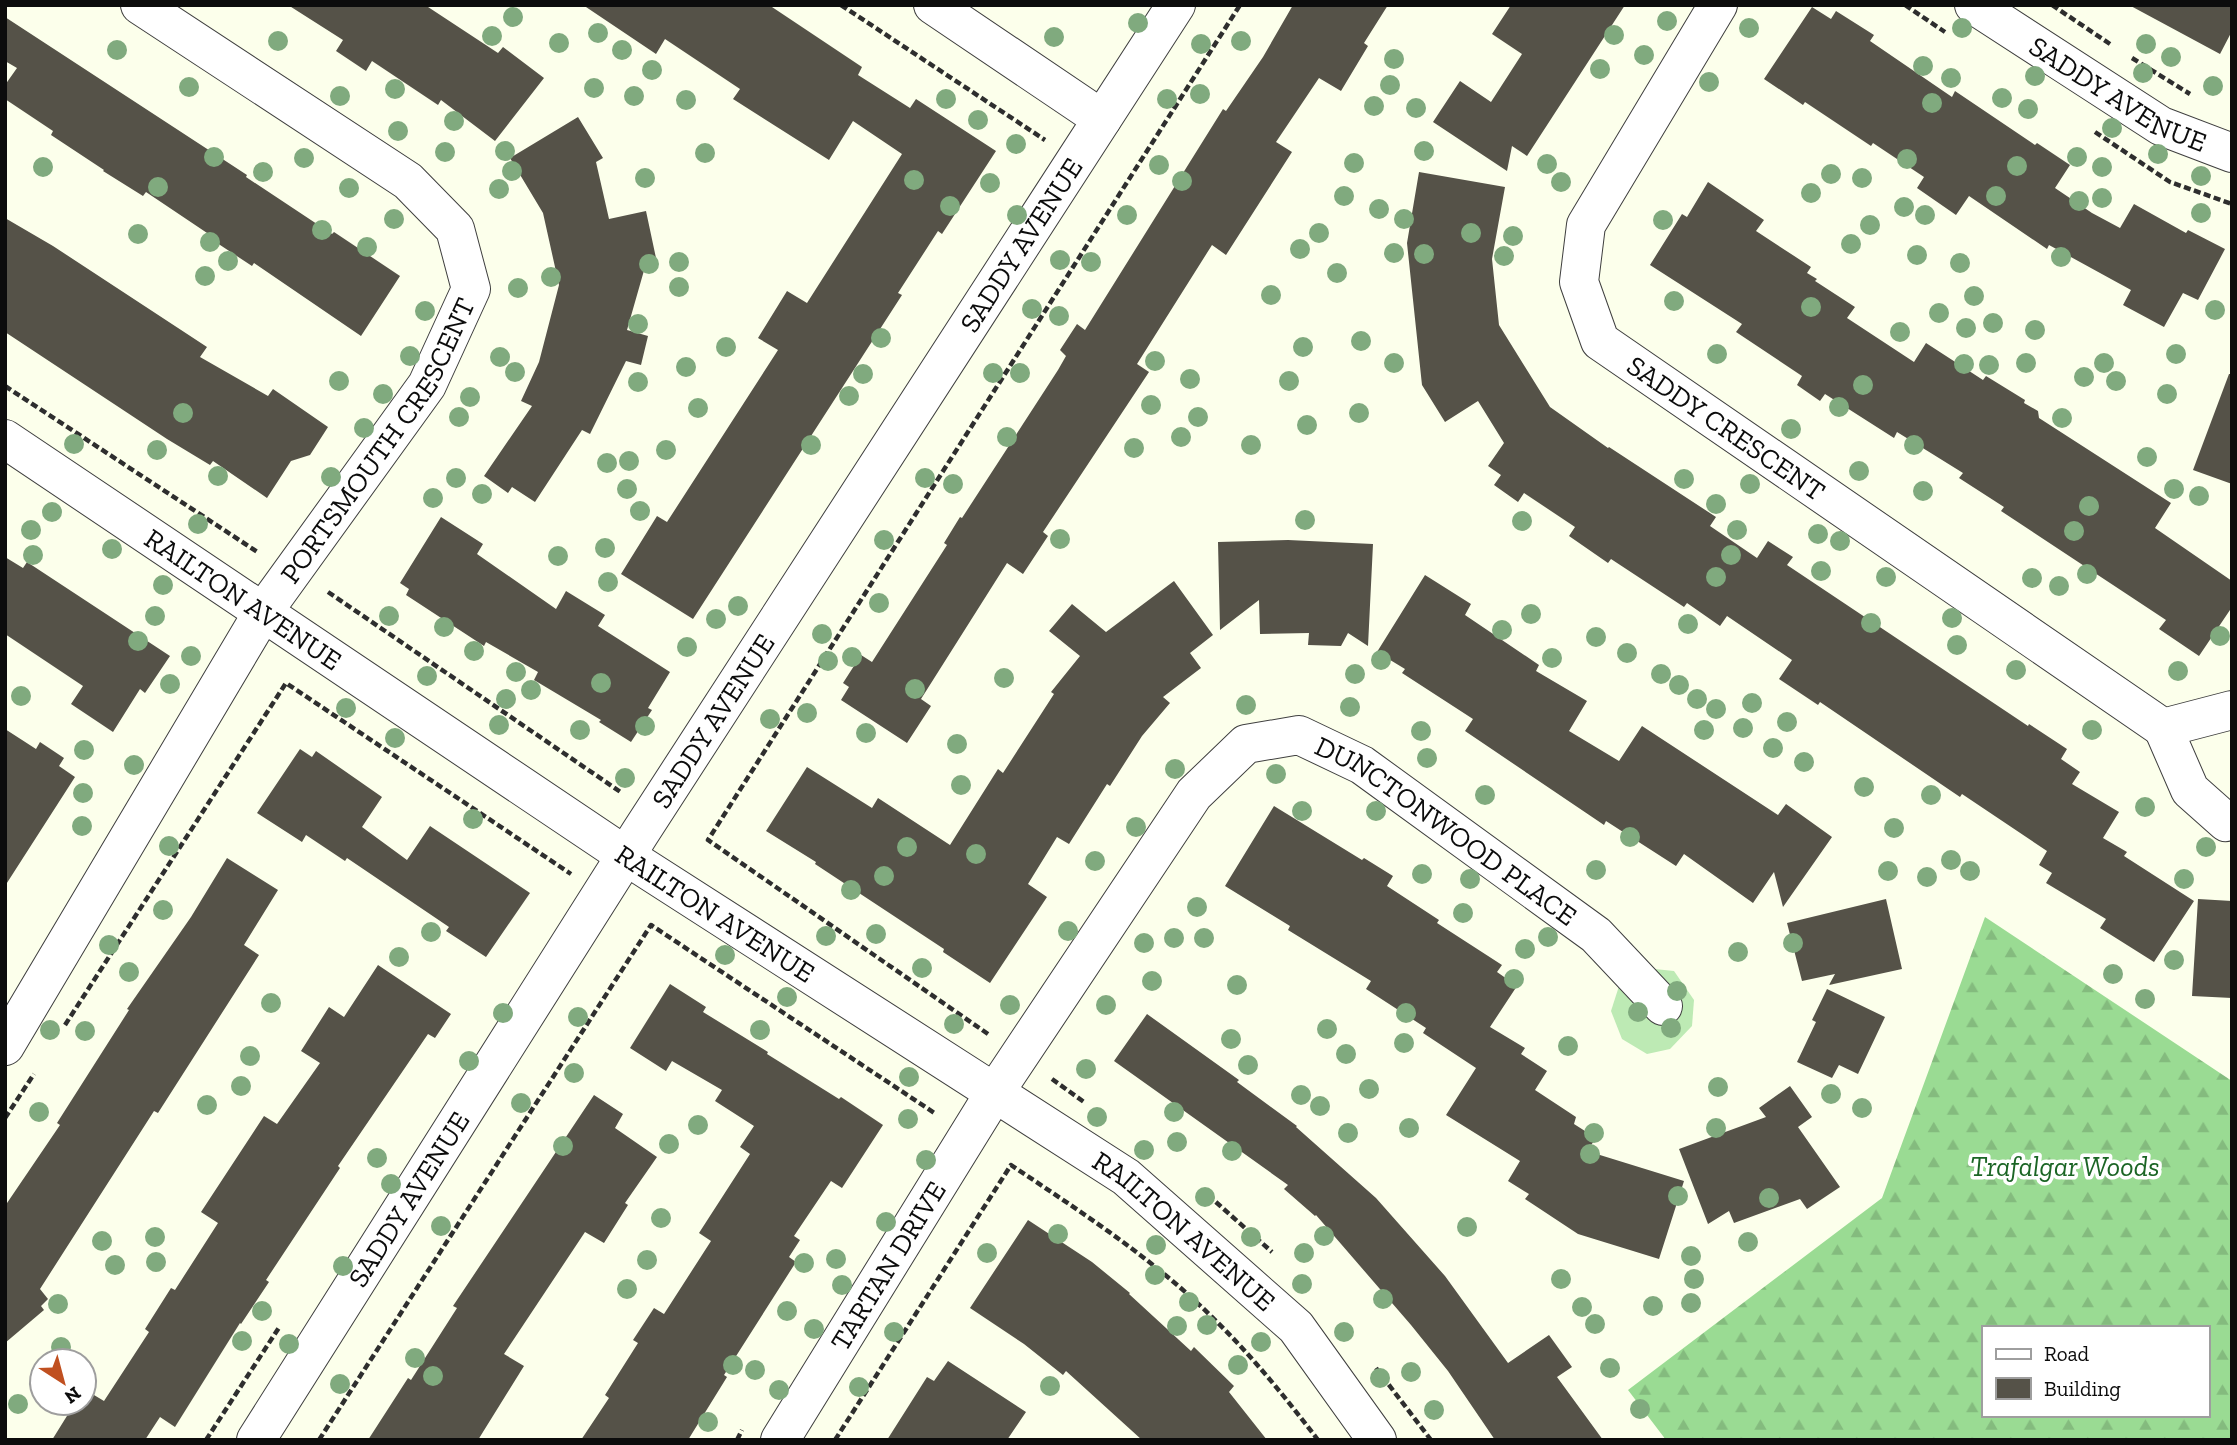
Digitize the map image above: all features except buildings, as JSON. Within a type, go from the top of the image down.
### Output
[{"type":"street","name":"PORTSMOUTH CRESCENT","points":[[5,1046],[263,612],[427,385],[471,289],[455,229],[408,181],[140,5]]},
{"type":"street","points":[[933,5],[1102,119]]},
{"type":"street","name":"SADDY AVENUE","points":[[256,1440],[625,856],[1176,5]]},
{"type":"street","name":"SADDY CRESCENT","points":[[1718,5],[1586,225],[1580,282],[1600,341],[2163,728]]},
{"type":"street","name":"SADDY AVENUE","points":[[1974,5],[2161,126],[2232,153]]},
{"type":"street","name":"RAILTON AVENUE","points":[[5,439],[625,856],[1126,1177],[1296,1327],[1377,1440]]},
{"type":"street","points":[[2232,710],[2163,728],[2190,790],[2226,822],[2232,820]]},
{"type":"street","name":"DUNCTONWOOD PLACE","points":[[995,1092],[1194,794],[1246,744],[1298,735],[1362,765],[1596,934],[1663,1006]]},
{"type":"street","name":"TARTAN DRIVE","points":[[780,1440],[995,1092]]},
{"type":"path","points":[[841,5],[1047,142]]},
{"type":"path","points":[[994,1039],[708,840],[1240,5]]},
{"type":"path","points":[[2052,5],[2114,47]]},
{"type":"path","points":[[2124,54],[2200,100]]},
{"type":"path","points":[[5,386],[266,557]]},
{"type":"path","points":[[328,592],[626,796]]},
{"type":"path","points":[[58,1035],[286,682],[573,875]]},
{"type":"path","points":[[319,1440],[650,925],[944,1119]]},
{"type":"path","points":[[5,1118],[36,1071]]},
{"type":"path","points":[[835,1440],[1011,1165],[1143,1257],[1214,1318],[1275,1384],[1318,1440]]},
{"type":"path","points":[[206,1440],[281,1325]]},
{"type":"path","points":[[737,1440],[743,1429]]},
{"type":"green space","name":"Trafalgar Woods","points":[[1985,917],[2232,1081],[2232,1440],[1666,1440],[1628,1390],[1882,1198]]},
{"type":"green space","points":[[1645,968],[1674,971],[1694,1000],[1692,1026],[1670,1049],[1647,1054],[1622,1039],[1611,1011],[1620,983]]}]
